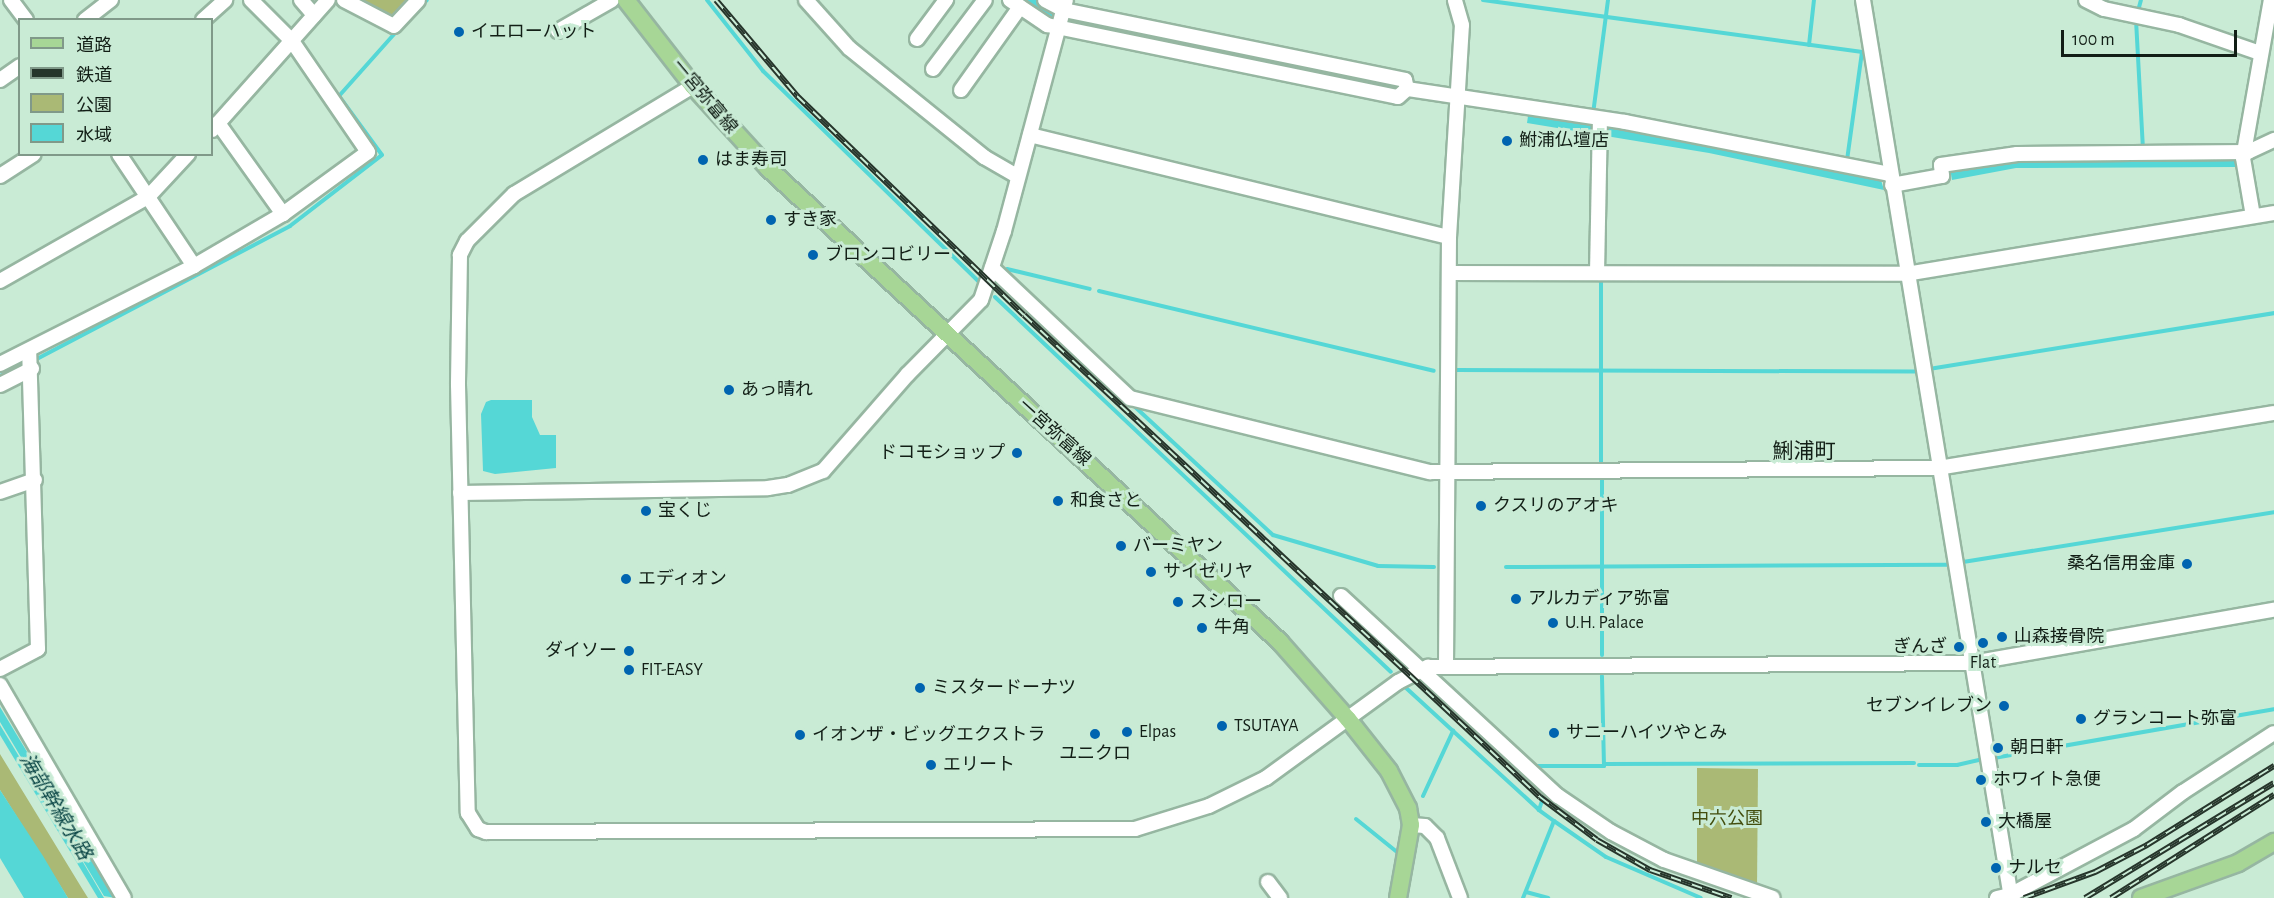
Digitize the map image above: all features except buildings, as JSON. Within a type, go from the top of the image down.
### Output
[{"type":"main road","name":"一宮弥富線","points":[[626,0],[693,86],[768,168],[1280,642],[1348,719],[1389,771],[1408,808],[1412,825],[1398,898]]},
{"type":"main road","points":[[2141,898],[2238,862],[2274,842]]},
{"type":"street","points":[[11,0],[24,18]]},
{"type":"street","points":[[88,18],[111,0]]},
{"type":"street","points":[[205,18],[225,0]]},
{"type":"street","points":[[0,385],[31,360],[283,214],[368,152],[292,41],[250,0]]},
{"type":"street","points":[[301,0],[315,15]]},
{"type":"street","points":[[283,214],[215,126],[328,0]]},
{"type":"street","points":[[344,0],[394,26],[418,0]]},
{"type":"street","points":[[558,31],[612,0]]},
{"type":"street","points":[[806,0],[849,48],[984,157],[1018,177]]},
{"type":"street","points":[[917,39],[946,0]]},
{"type":"street","points":[[933,69],[985,0]]},
{"type":"street","points":[[1045,0],[1062,15],[1405,80],[1407,89],[1600,127],[1625,122],[1891,179],[1942,176],[1941,165],[2017,154],[2244,153],[2260,150],[2274,140]]},
{"type":"street","points":[[1446,666],[1449,237],[1455,98],[1462,24],[1455,0]]},
{"type":"street","points":[[1863,0],[1906,274],[1972,663],[2006,897],[2134,829],[2183,792],[2274,733]]},
{"type":"street","points":[[2086,0],[2104,9],[2179,24],[2260,53]]},
{"type":"street","points":[[2253,216],[2244,153],[2271,0]]},
{"type":"street","points":[[961,90],[1015,4],[1047,26],[1062,15]]},
{"type":"street","points":[[460,493],[788,485],[823,471],[907,375],[981,300],[993,267],[1062,15]]},
{"type":"street","points":[[0,80],[18,67]]},
{"type":"street","points":[[693,86],[514,195],[467,241],[460,255],[460,493],[468,813],[478,829],[486,832],[1135,829],[1209,806],[1266,778],[1420,669],[1446,666],[1972,663],[2274,610]]},
{"type":"street","points":[[1597,273],[1600,127]]},
{"type":"street","points":[[1030,135],[1449,237]]},
{"type":"street","points":[[0,176],[31,156]]},
{"type":"street","points":[[120,156],[194,266]]},
{"type":"street","points":[[0,281],[148,197],[186,156]]},
{"type":"street","points":[[1449,273],[1906,274],[2274,213]]},
{"type":"street","points":[[993,267],[1130,398],[1430,472],[1447,470],[1938,468],[2274,413]]},
{"type":"street","points":[[0,364],[31,360]]},
{"type":"street","points":[[0,669],[38,649],[31,360]]},
{"type":"street","points":[[0,492],[35,480]]},
{"type":"street","points":[[1341,596],[1558,796],[1611,832],[1702,876],[1773,898]]},
{"type":"street","points":[[0,685],[124,898]]},
{"type":"street","points":[[1412,825],[1425,826],[1437,838],[1460,898]]},
{"type":"street","points":[[1268,882],[1280,898]]},
{"type":"green space","points":[[357,0],[410,0],[395,16],[387,18]]},
{"type":"green space","points":[[0,754],[88,898],[68,898],[0,790]]},
{"type":"green space","name":"中六公園","points":[[1697,768],[1758,769],[1757,889],[1697,868]]},
{"type":"water","points":[[1021,0],[1036,0],[1054,12],[1397,83],[1395,92],[1052,20]]},
{"type":"water","points":[[1528,116],[1667,135],[1881,180],[1884,190],[1709,153],[1527,123]]},
{"type":"water","points":[[2236,157],[2236,167],[2016,168],[1952,180],[1950,168],[2017,158]]},
{"type":"water","points":[[532,400],[532,417],[540,435],[556,435],[556,468],[495,474],[483,471],[481,414],[486,402]]},
{"type":"water","name":"海部幹線水路","points":[[0,707],[116,898],[104,896],[0,722]]},
{"type":"water","points":[[0,725],[104,898],[98,898],[0,735]]},
{"type":"water","points":[[0,790],[68,898],[24,898],[0,858]]},
{"type":"waterway","points":[[421,6],[427,0]]},
{"type":"waterway","points":[[707,0],[763,71],[978,281]]},
{"type":"waterway","points":[[1483,0],[1862,52],[1847,160]]},
{"type":"waterway","points":[[1593,114],[1608,0]]},
{"type":"waterway","points":[[1809,45],[1814,0]]},
{"type":"waterway","points":[[2138,11],[2141,0]]},
{"type":"waterway","points":[[2136,20],[2143,150]]},
{"type":"waterway","points":[[33,361],[290,226],[382,155],[339,96],[397,31]]},
{"type":"waterway","points":[[1007,269],[1090,289]]},
{"type":"waterway","points":[[1601,279],[1601,462]]},
{"type":"waterway","points":[[1099,291],[1434,371]]},
{"type":"waterway","points":[[995,297],[1391,672]]},
{"type":"waterway","points":[[1929,369],[2274,313]]},
{"type":"waterway","points":[[0,376],[27,364]]},
{"type":"waterway","points":[[1456,370],[1916,372]]},
{"type":"waterway","points":[[1133,405],[1273,535],[1378,566],[1434,567]]},
{"type":"waterway","points":[[1602,476],[1602,655]]},
{"type":"waterway","points":[[1963,562],[2274,512]]},
{"type":"waterway","points":[[1506,567],[1947,565]]},
{"type":"waterway","points":[[1534,766],[1604,766],[1602,676]]},
{"type":"waterway","points":[[1405,687],[1539,810]]},
{"type":"waterway","points":[[1994,758],[2274,709]]},
{"type":"waterway","points":[[1423,796],[1453,731]]},
{"type":"waterway","points":[[1919,765],[1957,765],[1983,759]]},
{"type":"waterway","points":[[1604,764],[1914,763]]},
{"type":"waterway","points":[[1523,898],[1554,821],[1539,810],[1545,791]]},
{"type":"waterway","points":[[1356,819],[1397,852]]},
{"type":"waterway","points":[[1554,821],[1606,857],[1701,898]]},
{"type":"waterway","points":[[1526,892],[1548,898]]},
{"type":"railway","points":[[716,0],[797,96],[1024,315],[1540,797],[1597,840],[1650,870],[1731,898]]},
{"type":"railway","points":[[2024,898],[2095,872],[2147,845],[2274,766]]},
{"type":"railway","points":[[2085,898],[2274,783]]},
{"type":"railway","points":[[2111,898],[2274,795]]},
{"type":"place","name":"イエローハット","points":[[459,32]]},
{"type":"place","name":"鮒浦仏壇店","points":[[1507,141]]},
{"type":"place","name":"はま寿司","points":[[703,160]]},
{"type":"place","name":"すき家","points":[[771,220]]},
{"type":"place","name":"ブロンコビリー","points":[[813,255]]},
{"type":"place","name":"あっ晴れ","points":[[729,390]]},
{"type":"place","name":"ドコモショップ","points":[[1017,453]]},
{"type":"place","name":"和食さと","points":[[1058,501]]},
{"type":"place","name":"クスリのアオキ","points":[[1481,506]]},
{"type":"place","name":"宝くじ","points":[[646,511]]},
{"type":"place","name":"バーミヤン","points":[[1121,546]]},
{"type":"place","name":"桑名信用金庫","points":[[2187,564]]},
{"type":"place","name":"サイゼリヤ","points":[[1151,572]]},
{"type":"place","name":"エディオン","points":[[626,579]]},
{"type":"place","name":"アルカディア弥富","points":[[1516,599]]},
{"type":"place","name":"スシロー","points":[[1178,602]]},
{"type":"place","name":"U.H. Palace","points":[[1553,623]]},
{"type":"place","name":"牛角","points":[[1202,628]]},
{"type":"place","name":"山森接骨院","points":[[2002,637]]},
{"type":"place","name":"Flat","points":[[1983,643]]},
{"type":"place","name":"ぎんざ","points":[[1959,647]]},
{"type":"place","name":"ダイソー","points":[[629,651]]},
{"type":"place","name":"FIT-EASY","points":[[629,670]]},
{"type":"place","name":"ミスタードーナツ","points":[[920,688]]},
{"type":"place","name":"セブンイレブン","points":[[2004,706]]},
{"type":"place","name":"グランコート弥富","points":[[2081,719]]},
{"type":"place","name":"TSUTAYA","points":[[1222,726]]},
{"type":"place","name":"Elpas","points":[[1127,732]]},
{"type":"place","name":"サニーハイツやとみ","points":[[1554,733]]},
{"type":"place","name":"ユニクロ","points":[[1095,734]]},
{"type":"place","name":"イオンザ・ビッグエクストラ","points":[[800,735]]},
{"type":"place","name":"朝日軒","points":[[1998,748]]},
{"type":"place","name":"エリート","points":[[931,765]]},
{"type":"place","name":"ホワイト急便","points":[[1981,780]]},
{"type":"place","name":"大橋屋","points":[[1986,822]]},
{"type":"place","name":"ナルセ","points":[[1996,868]]},
{"type":"district","name":"鯏浦町","points":[[1804,452]]}]
